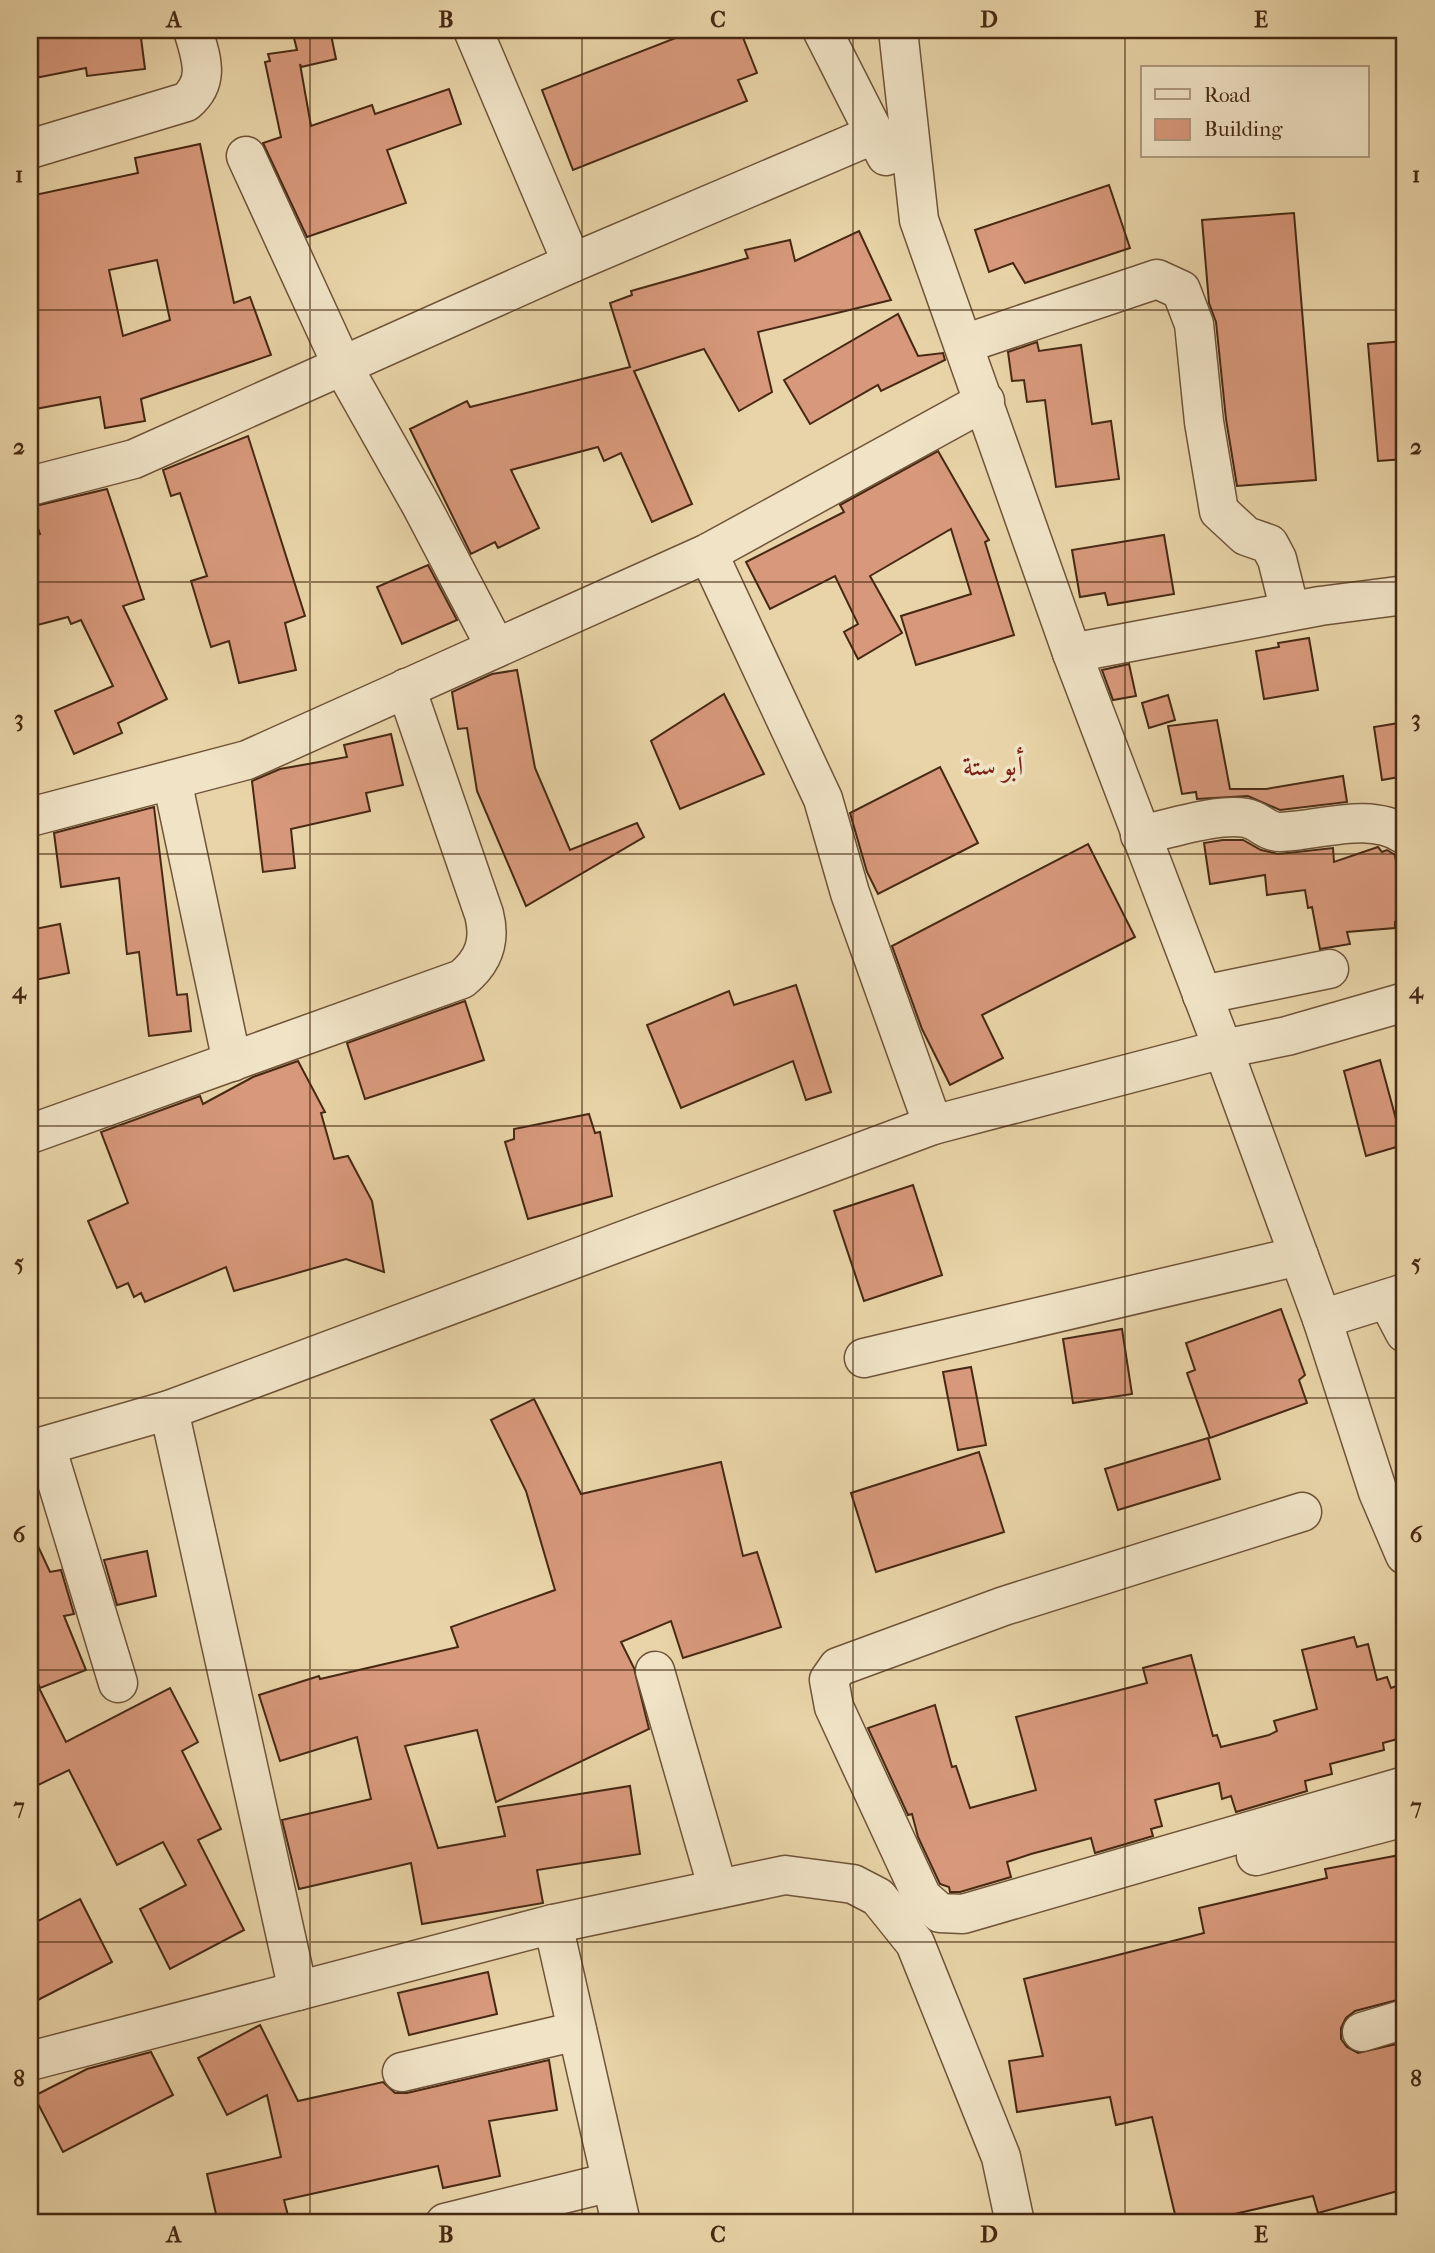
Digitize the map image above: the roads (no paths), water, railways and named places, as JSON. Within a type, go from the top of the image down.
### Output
[{"type":"street","points":[[30,149],[186,102],[196,94],[204,71],[193,30]]},
{"type":"street","points":[[473,30],[572,262]]},
{"type":"street","points":[[822,30],[919,220],[1072,653],[1223,1049],[1322,1319],[1378,1492],[1405,1555]]},
{"type":"street","points":[[898,30],[919,220]]},
{"type":"street","points":[[30,486],[134,459],[572,262],[875,134]]},
{"type":"street","points":[[246,156],[342,365],[421,505],[496,648]]},
{"type":"street","points":[[964,344],[1157,279],[1181,290],[1194,324],[1204,422],[1219,510],[1246,536],[1269,544],[1277,559],[1290,611]]},
{"type":"street","points":[[30,817],[247,760],[708,553],[985,401]]},
{"type":"street","points":[[708,553],[823,799],[847,884],[933,1125]]},
{"type":"street","points":[[1072,653],[1290,611],[1405,594]]},
{"type":"street","points":[[30,1135],[462,979],[479,962],[487,938],[484,914],[406,688]]},
{"type":"street","points":[[172,780],[232,1062]]},
{"type":"street","points":[[1140,835],[1237,817],[1253,819],[1266,829],[1276,832],[1360,824],[1389,827],[1405,835]]},
{"type":"street","points":[[1202,995],[1329,969]]},
{"type":"street","points":[[118,1683],[38,1448],[169,1410],[933,1125],[1223,1049],[1287,1036],[1405,1002]]},
{"type":"street","points":[[864,1358],[1299,1256]]},
{"type":"street","points":[[1322,1319],[1396,1296],[1405,1333]]},
{"type":"street","points":[[169,1410],[298,1991]]},
{"type":"street","points":[[1302,1512],[1004,1606],[838,1667],[829,1680],[834,1707],[922,1896],[940,1913],[963,1914],[1405,1786]]},
{"type":"street","points":[[655,1671],[718,1889]]},
{"type":"street","points":[[915,1943],[1405,1816]]},
{"type":"street","points":[[30,2061],[553,1924],[785,1875],[853,1884],[878,1897],[915,1943],[1001,2157],[1015,2223]]},
{"type":"street","points":[[553,1924],[621,2223]]},
{"type":"street","points":[[1362,2032],[1405,2019]]},
{"type":"street","points":[[402,2072],[577,2031]]},
{"type":"street","points":[[445,2223],[611,2182]]},
{"type":"district","name":"أبو ستة","points":[[993,765]]}]
